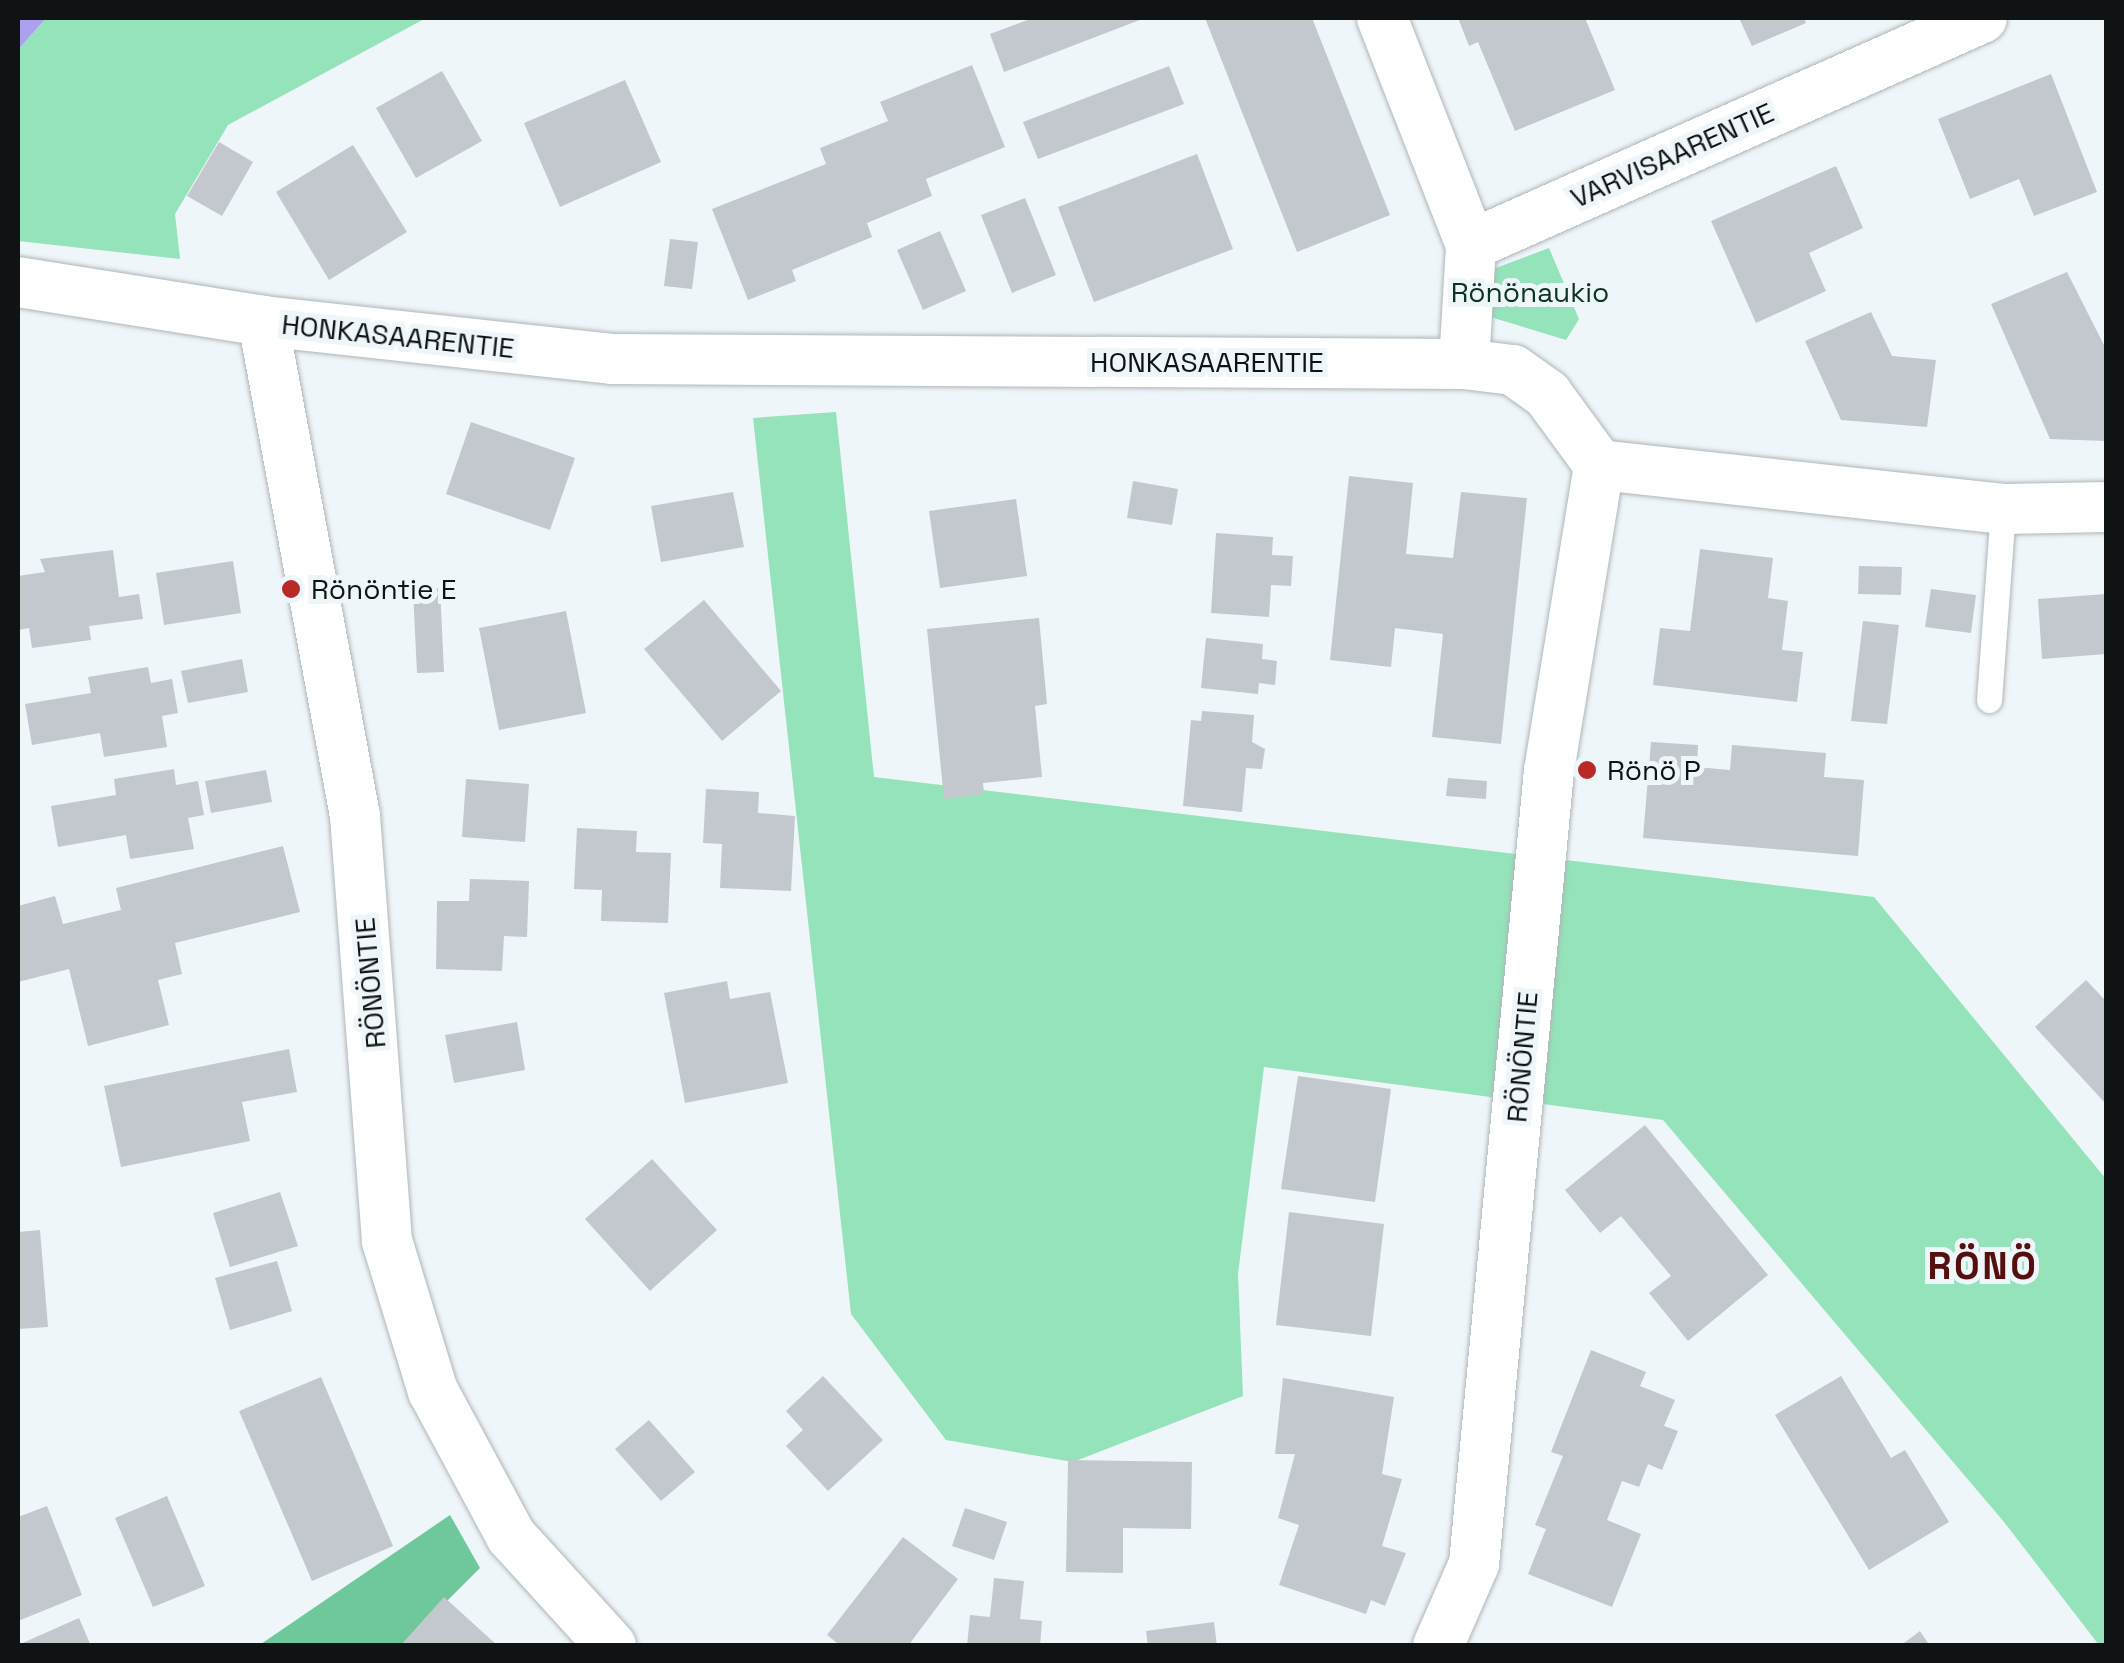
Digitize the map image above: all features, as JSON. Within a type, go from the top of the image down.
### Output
[{"type":"street","points":[[1382,18],[1472,245],[1464,364]]},
{"type":"street","name":"VARVISAARENTIE","points":[[1472,245],[1982,18]]},
{"type":"street","points":[[18,282],[208,309],[263,321]]},
{"type":"street","name":"HONKASAARENTIE","points":[[263,321],[612,359],[1464,364],[1513,370],[1548,394],[1599,465]]},
{"type":"street","name":"RÖNÖNTIE","points":[[263,321],[356,816],[387,1241],[432,1391],[511,1536],[610,1646]]},
{"type":"street","points":[[1599,465],[2004,509],[2106,507]]},
{"type":"street","name":"RÖNÖNTIE","points":[[1438,1646],[1474,1564],[1549,772],[1599,465]]},
{"type":"lane","points":[[1989,700],[2004,509]]},
{"type":"green space","points":[[46,18],[426,18],[228,125],[175,214],[180,259],[18,241],[18,50]]},
{"type":"green space","name":"Rönönaukio","points":[[1549,248],[1579,319],[1566,340],[1487,316],[1477,275]]},
{"type":"green space","points":[[836,412],[874,777],[1874,897],[2106,1179],[2106,1645],[2099,1645],[2004,1522],[1663,1120],[1264,1067],[1238,1274],[1243,1396],[1073,1462],[946,1440],[851,1314],[753,418]]},
{"type":"green space","points":[[450,1515],[480,1568],[403,1645],[258,1646]]},
{"type":"shaded area","points":[[18,18],[46,18],[18,50]]},
{"type":"building","points":[[1033,18],[1145,18],[1004,72],[990,34]]},
{"type":"building","points":[[1205,18],[1312,18],[1390,215],[1297,252]]},
{"type":"building","points":[[1458,18],[1585,18],[1615,90],[1515,131],[1478,42],[1469,46]]},
{"type":"building","points":[[1739,18],[1804,18],[1806,23],[1752,46]]},
{"type":"building","points":[[972,65],[1005,147],[926,179],[932,196],[867,223],[872,237],[792,270],[796,281],[748,300],[712,209],[826,164],[820,148],[888,121],[880,102]]},
{"type":"building","points":[[1169,66],[1184,104],[1038,159],[1023,122]]},
{"type":"building","points":[[442,71],[482,141],[416,178],[376,108]]},
{"type":"building","points":[[2051,74],[2097,192],[2034,216],[2019,179],[1970,199],[1938,119]]},
{"type":"building","points":[[625,80],[661,162],[560,207],[524,123]]},
{"type":"building","points":[[219,142],[253,162],[222,216],[187,196]]},
{"type":"building","points":[[353,145],[407,232],[329,280],[276,192]]},
{"type":"building","points":[[1197,154],[1233,249],[1094,302],[1058,207]]},
{"type":"building","points":[[1836,166],[1863,228],[1809,253],[1826,291],[1756,323],[1711,221]]},
{"type":"building","points":[[1025,198],[1056,275],[1012,293],[981,215]]},
{"type":"building","points":[[940,231],[966,291],[923,310],[897,250]]},
{"type":"building","points":[[670,239],[698,242],[692,289],[664,286]]},
{"type":"building","points":[[2067,272],[2106,349],[2106,441],[2050,439],[1991,304]]},
{"type":"building","points":[[1871,312],[1892,356],[1936,360],[1927,427],[1841,420],[1805,341]]},
{"type":"building","points":[[471,422],[575,458],[550,530],[446,494]]},
{"type":"building","points":[[1349,476],[1413,483],[1406,554],[1453,558],[1461,492],[1527,498],[1501,744],[1432,737],[1443,634],[1395,628],[1391,667],[1330,660]]},
{"type":"building","points":[[1133,481],[1178,489],[1172,525],[1127,518]]},
{"type":"building","points":[[733,492],[744,547],[661,562],[651,506]]},
{"type":"building","points":[[1016,499],[1027,576],[940,588],[929,511]]},
{"type":"building","points":[[1216,533],[1273,537],[1272,555],[1293,556],[1291,586],[1271,585],[1269,617],[1211,613]]},
{"type":"building","points":[[1700,549],[1773,558],[1768,598],[1788,601],[1782,650],[1803,652],[1797,702],[1653,685],[1660,628],[1690,631]]},
{"type":"building","points":[[113,550],[119,597],[139,594],[143,619],[89,626],[91,640],[32,648],[29,628],[19,630],[18,576],[45,572],[40,559]]},
{"type":"building","points":[[233,561],[241,613],[164,625],[156,573]]},
{"type":"building","points":[[1859,566],[1902,567],[1901,595],[1858,594]]},
{"type":"building","points":[[440,588],[444,672],[417,673],[413,590]]},
{"type":"building","points":[[1931,589],[1976,595],[1971,633],[1925,627]]},
{"type":"building","points":[[2106,594],[2106,654],[2042,659],[2038,599]]},
{"type":"building","points":[[704,600],[781,691],[722,741],[644,649]]},
{"type":"building","points":[[566,611],[586,713],[499,730],[479,628]]},
{"type":"building","points":[[1039,618],[1047,704],[1035,706],[1042,777],[983,783],[984,794],[944,799],[927,629]]},
{"type":"building","points":[[1863,621],[1899,625],[1887,724],[1851,721]]},
{"type":"building","points":[[1206,638],[1263,644],[1262,659],[1277,661],[1275,685],[1259,683],[1258,694],[1201,688]]},
{"type":"building","points":[[242,659],[248,692],[188,703],[181,671]]},
{"type":"building","points":[[148,667],[151,683],[172,679],[178,713],[162,716],[167,747],[104,757],[100,733],[32,745],[25,704],[91,693],[88,677]]},
{"type":"building","points":[[1202,711],[1254,715],[1252,742],[1265,749],[1262,769],[1246,768],[1242,812],[1183,806],[1191,720],[1201,721]]},
{"type":"building","points":[[1651,742],[1698,745],[1697,767],[1730,770],[1732,745],[1826,753],[1824,777],[1864,780],[1858,856],[1643,838]]},
{"type":"building","points":[[174,769],[176,785],[198,781],[204,815],[188,818],[194,849],[130,859],[126,835],[58,847],[51,806],[116,795],[114,779]]},
{"type":"building","points":[[266,770],[272,802],[211,813],[205,781]]},
{"type":"building","points":[[1448,778],[1487,781],[1486,799],[1446,796]]},
{"type":"building","points":[[466,779],[529,784],[525,842],[462,837]]},
{"type":"building","points":[[706,789],[759,792],[758,813],[795,816],[791,891],[720,888],[722,844],[703,843]]},
{"type":"building","points":[[577,828],[637,831],[636,852],[671,853],[668,923],[601,921],[602,890],[574,889]]},
{"type":"building","points":[[283,846],[300,912],[175,943],[182,974],[158,980],[169,1025],[88,1046],[69,969],[18,982],[18,906],[55,896],[63,924],[121,910],[116,888]]},
{"type":"building","points":[[470,879],[529,881],[527,937],[504,936],[502,971],[436,969],[437,901],[469,901]]},
{"type":"building","points":[[2086,980],[2106,1001],[2106,1104],[2035,1027]]},
{"type":"building","points":[[727,981],[730,999],[770,992],[788,1083],[685,1103],[664,993]]},
{"type":"building","points":[[517,1022],[525,1070],[454,1083],[445,1035]]},
{"type":"building","points":[[289,1049],[297,1092],[242,1102],[250,1141],[121,1167],[104,1086]]},
{"type":"building","points":[[1298,1076],[1391,1089],[1375,1202],[1281,1189]]},
{"type":"building","points":[[1645,1125],[1768,1275],[1688,1341],[1649,1293],[1671,1276],[1621,1216],[1600,1233],[1565,1190]]},
{"type":"building","points":[[652,1159],[717,1230],[650,1291],[585,1219]]},
{"type":"building","points":[[280,1192],[298,1246],[230,1267],[213,1213]]},
{"type":"building","points":[[1289,1212],[1384,1224],[1371,1336],[1276,1325]]},
{"type":"building","points":[[40,1230],[48,1327],[18,1329],[18,1232]]},
{"type":"building","points":[[277,1261],[292,1311],[230,1330],[215,1278]]},
{"type":"building","points":[[1591,1350],[1646,1372],[1640,1386],[1675,1400],[1664,1426],[1678,1431],[1662,1470],[1648,1464],[1639,1487],[1622,1481],[1607,1520],[1641,1534],[1612,1607],[1528,1574],[1546,1529],[1535,1525],[1563,1456],[1551,1452]]},
{"type":"building","points":[[823,1376],[883,1440],[828,1491],[786,1446],[803,1430],[786,1411]]},
{"type":"building","points":[[1841,1376],[1891,1458],[1905,1450],[1949,1522],[1869,1570],[1775,1415]]},
{"type":"building","points":[[321,1377],[393,1546],[312,1581],[239,1411]]},
{"type":"building","points":[[1283,1378],[1394,1397],[1382,1474],[1402,1479],[1382,1546],[1406,1553],[1385,1606],[1371,1600],[1366,1614],[1279,1585],[1299,1525],[1278,1518],[1295,1454],[1275,1454]]},
{"type":"building","points":[[649,1420],[695,1472],[661,1501],[615,1449]]},
{"type":"building","points":[[1068,1460],[1192,1462],[1191,1529],[1123,1528],[1123,1573],[1066,1572]]},
{"type":"building","points":[[167,1496],[205,1586],[153,1607],[115,1518]]},
{"type":"building","points":[[47,1506],[82,1595],[18,1621],[18,1517]]},
{"type":"building","points":[[965,1508],[1007,1522],[994,1560],[952,1546]]},
{"type":"building","points":[[903,1537],[958,1579],[908,1646],[841,1646],[827,1635]]},
{"type":"building","points":[[994,1578],[1024,1581],[1020,1619],[1042,1621],[1040,1646],[967,1646],[970,1615],[990,1617]]},
{"type":"building","points":[[444,1597],[498,1646],[400,1646]]},
{"type":"building","points":[[79,1618],[91,1646],[18,1646],[18,1645]]},
{"type":"building","points":[[1214,1622],[1217,1646],[1148,1646],[1146,1631]]},
{"type":"building","points":[[1920,1631],[1930,1646],[1900,1646]]},
{"type":"place","name":"Rönöntie E","points":[[291,589]]},
{"type":"place","name":"Rönö P","points":[[1587,770]]},
{"type":"district","name":"RÖNÖ","points":[[1983,1267]]}]
